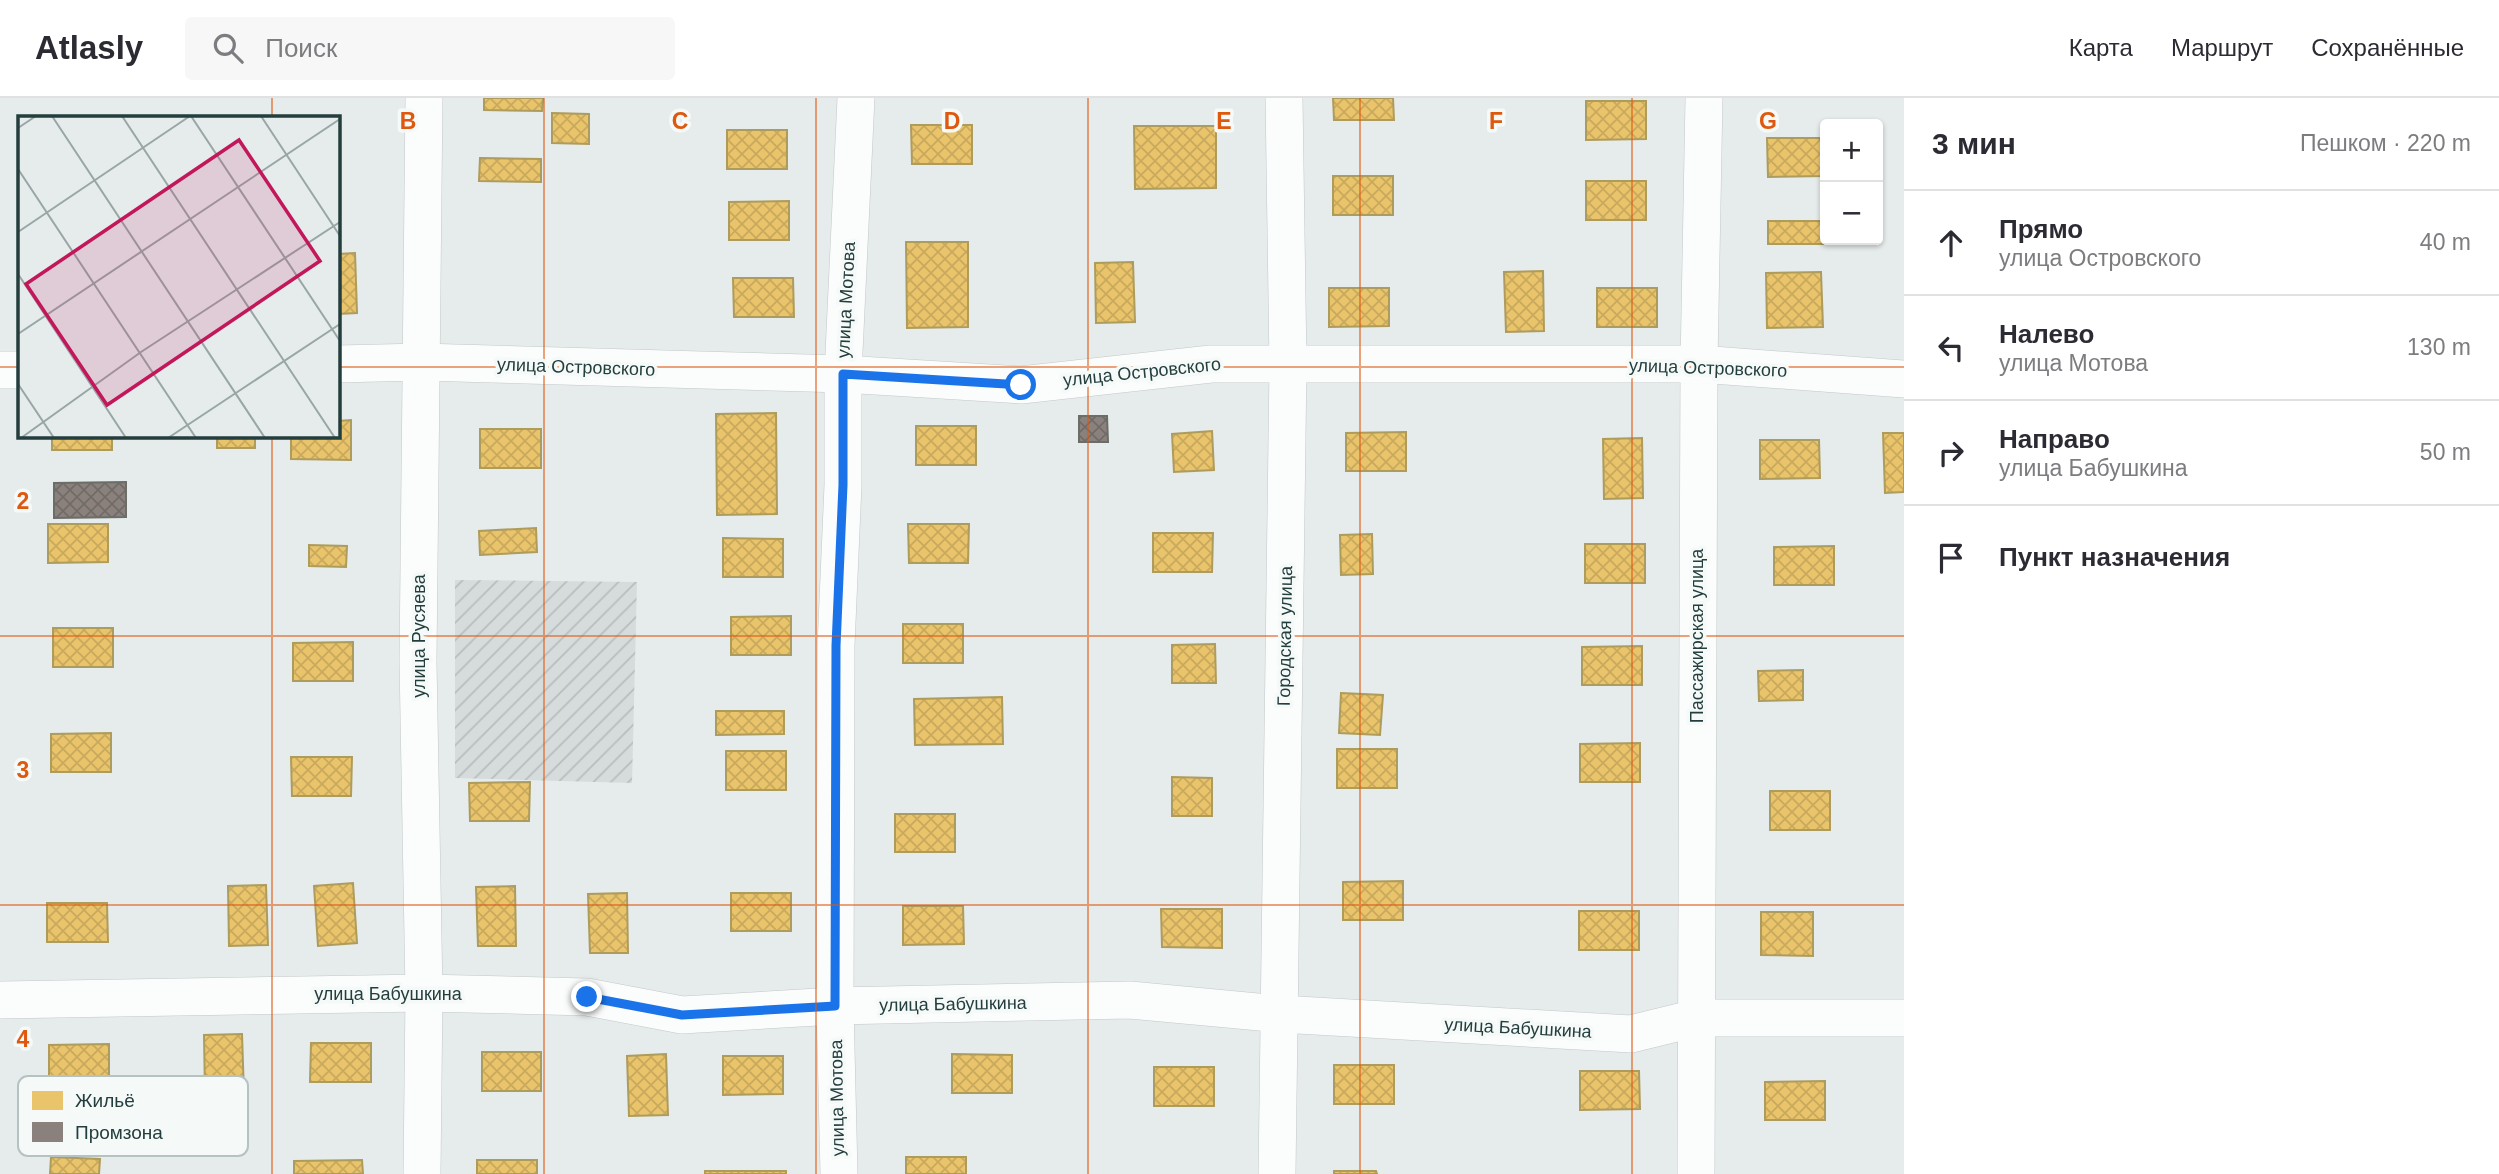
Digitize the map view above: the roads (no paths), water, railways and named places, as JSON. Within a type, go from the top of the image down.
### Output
[{"type":"street","name":"улица Русяева","points":[[422,1174],[424,993],[418,661],[424,98]]},
{"type":"street","name":"улица Мотова","points":[[839,1174],[835,1006],[836,646],[843,485],[843,374],[856,98]]},
{"type":"street","name":"Городская улица","points":[[1277,1174],[1288,365],[1284,98]]},
{"type":"street","name":"Пассажирская улица","points":[[1696,1174],[1699,364],[1704,98]]},
{"type":"street","name":"улица Островского","points":[[340,364],[421,362],[843,374],[1021,385],[1211,364],[1699,364],[1904,379]]},
{"type":"street","points":[[0,370],[18,370]]},
{"type":"street","name":"улица Бабушкина","points":[[0,1000],[424,993],[587,997],[682,1015],[835,1006],[1130,1000],[1280,1014],[1632,1034],[1696,1018],[1904,1018]]}]
